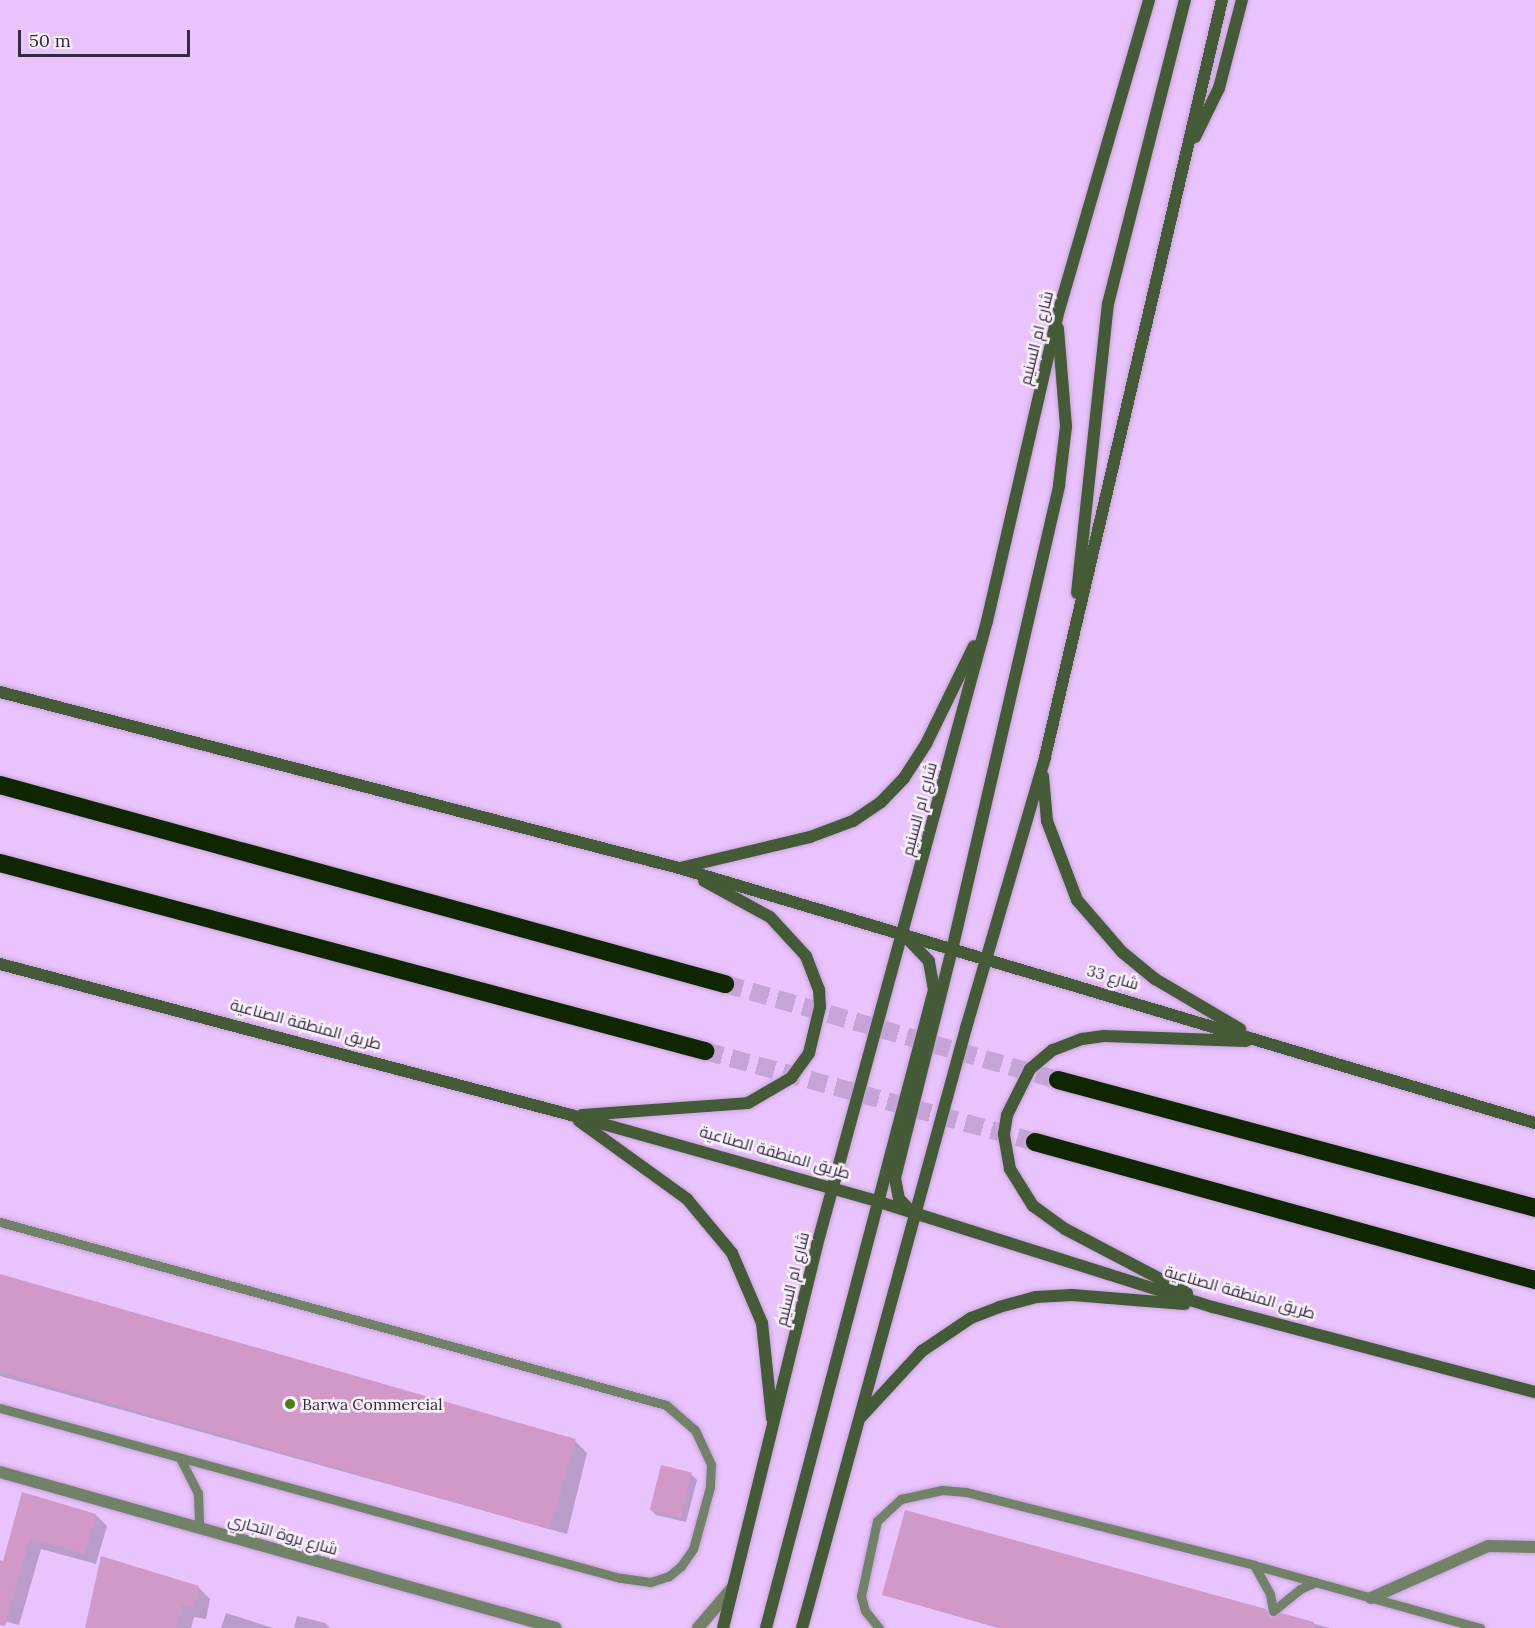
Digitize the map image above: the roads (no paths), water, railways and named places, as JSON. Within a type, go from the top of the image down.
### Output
[{"type":"highway","points":[[0,785],[725,984]]},
{"type":"highway","points":[[0,863],[705,1051]]},
{"type":"highway","points":[[1058,1080],[1535,1208]]},
{"type":"highway","points":[[1035,1142],[1535,1280]]},
{"type":"main road","name":"شارع ام السنيم","points":[[723,1628],[833,1189],[987,621],[1057,317],[1149,0]]},
{"type":"main road","points":[[1072,642],[1108,304],[1185,0]]},
{"type":"main road","points":[[805,1625],[858,1420],[917,1215],[966,1028],[988,960],[1045,757],[1222,0]]},
{"type":"main road","points":[[1185,157],[1219,88],[1242,0]]},
{"type":"main road","points":[[917,1215],[899,1199],[895,1178],[952,950],[1059,485],[1066,426],[1057,317]]},
{"type":"main road","points":[[679,868],[810,837],[853,821],[881,802],[904,778],[926,744],[987,621]]},
{"type":"main road","points":[[0,692],[679,868],[770,917],[806,956],[819,990],[820,1007],[809,1053],[791,1078],[748,1103],[709,1109],[571,1116]]},
{"type":"main road","points":[[1045,757],[1047,821],[1077,900],[1107,937],[1155,979],[1262,1041]]},
{"type":"main road","name":"شارع 33","points":[[679,868],[1535,1123]]},
{"type":"main road","points":[[766,1628],[876,1201],[934,990],[929,961],[903,935]]},
{"type":"main road","name":"طريق المنطقة الصناعية","points":[[0,964],[571,1116],[833,1189],[1213,1307],[1535,1392]]},
{"type":"main road","points":[[1213,1307],[1065,1229],[1033,1206],[1010,1169],[1004,1134],[1007,1115],[1018,1085],[1030,1069],[1053,1050],[1082,1039],[1104,1036],[1262,1041]]},
{"type":"main road","points":[[571,1116],[687,1199],[732,1253],[762,1323],[773,1431]]},
{"type":"main road","points":[[858,1420],[922,1351],[971,1318],[999,1307],[1035,1297],[1072,1295],[1213,1307]]},
{"type":"street","name":"شارع بروة التجاري","points":[[0,1473],[556,1628]]},
{"type":"street","points":[[1371,1598],[1488,1546],[1535,1547]]},
{"type":"street","points":[[698,1628],[733,1587]]},
{"type":"lane","points":[[0,1222],[666,1404],[696,1430],[711,1466],[710,1487],[693,1549],[669,1576],[650,1582],[620,1578],[0,1408]]},
{"type":"lane","points":[[180,1458],[198,1493],[199,1528]]},
{"type":"lane","points":[[879,1628],[865,1611],[861,1596],[870,1537],[877,1521],[887,1508],[917,1494],[966,1492],[1254,1565],[1480,1628]]},
{"type":"lane","points":[[1254,1565],[1270,1594],[1273,1611],[1300,1589],[1316,1582]]},
{"type":"tunnel","points":[[725,984],[1058,1080]]},
{"type":"tunnel","points":[[705,1051],[1035,1142]]},
{"type":"place","name":"Barwa Commercial","points":[[290,1404]]}]
